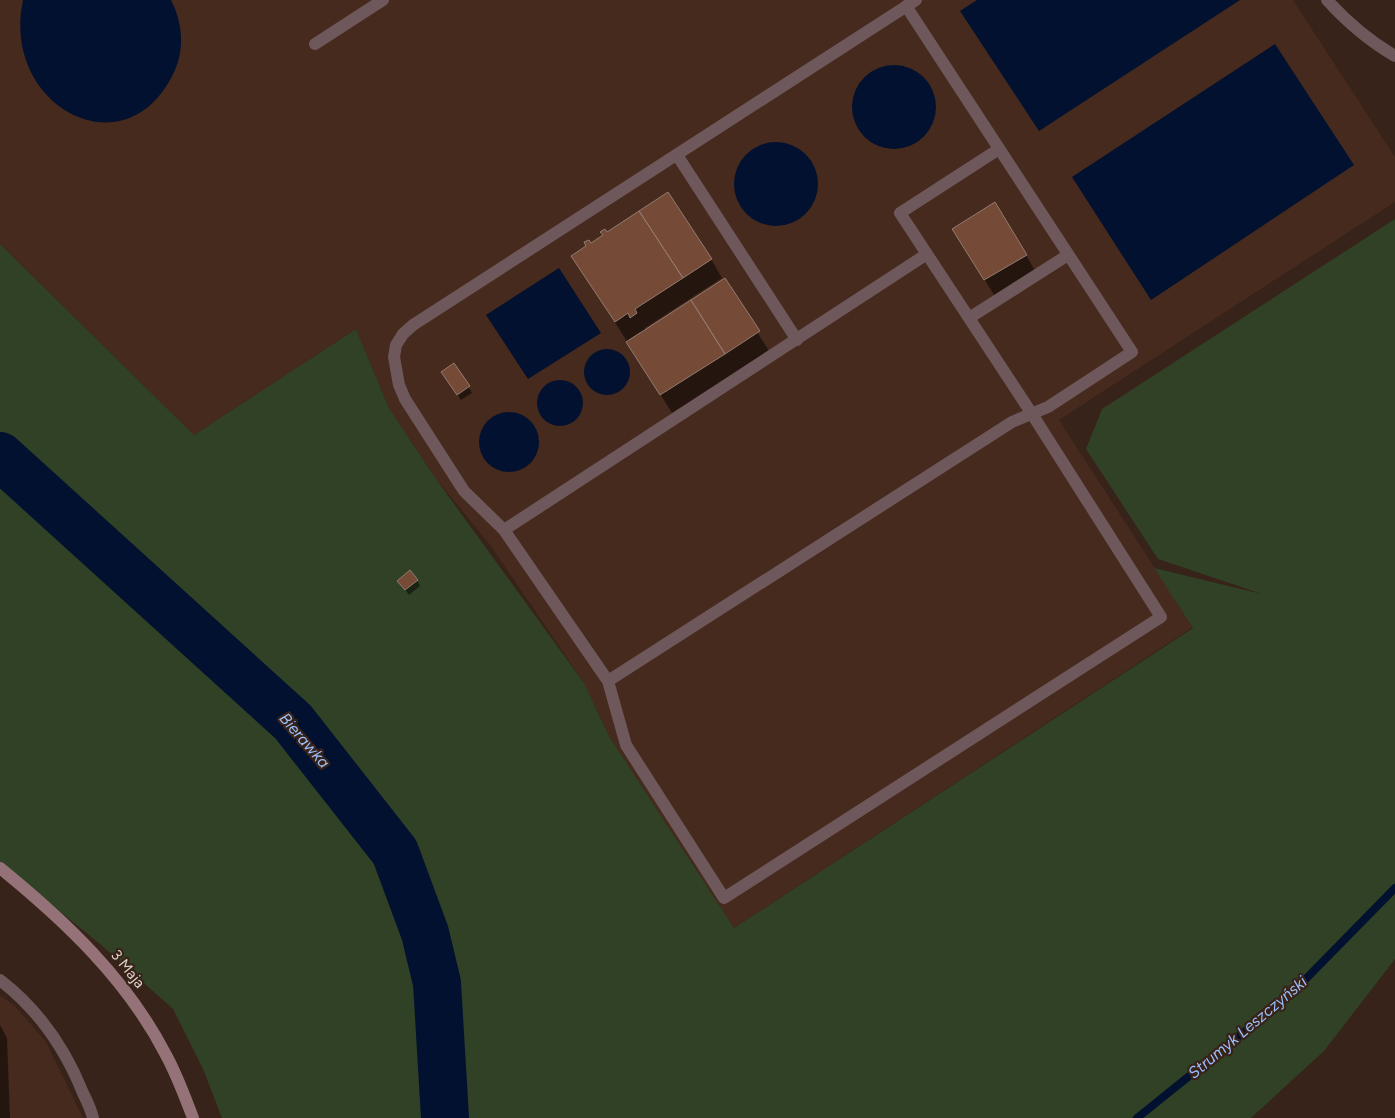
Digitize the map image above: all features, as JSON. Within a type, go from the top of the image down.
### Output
[{"type":"main road","name":"3 Maja","points":[[0,868],[54,913],[92,950],[135,1003],[166,1055],[193,1118]]},
{"type":"street","points":[[315,44],[383,0]]},
{"type":"street","points":[[1327,0],[1348,22],[1381,48],[1395,56]]},
{"type":"street","points":[[608,681],[1012,422],[1032,414],[1048,407],[1132,352],[999,149],[911,3],[413,325],[403,334],[396,345],[394,358],[395,371],[405,399],[464,491],[504,530],[608,681],[626,745],[724,898],[1161,617],[1032,414],[900,213],[999,149]]},
{"type":"street","points":[[677,154],[797,340]]},
{"type":"street","points":[[504,530],[927,254]]},
{"type":"street","points":[[969,318],[1068,254]]},
{"type":"street","points":[[0,980],[31,1007],[60,1045],[78,1079],[93,1118]]},
{"type":"shaded area","points":[[0,0],[1293,0],[1395,157],[1395,202],[1059,420],[1193,627],[734,928],[609,736],[584,683],[491,546],[436,479],[389,408],[356,329],[194,435],[0,244]]},
{"type":"shaded area","points":[[0,995],[15,1006],[46,1042],[83,1118],[0,1118]]},
{"type":"green space","points":[[1395,219],[1395,959],[1324,1051],[1251,1118],[222,1118],[203,1069],[173,1009],[100,944],[0,863],[0,244],[194,435],[356,329],[389,408],[436,479],[584,683],[609,736],[734,928],[1193,628],[1154,568],[1262,594],[1158,559],[1086,449],[1102,409]]},
{"type":"water","points":[[23,0],[171,0],[178,17],[181,35],[180,53],[175,70],[154,102],[128,118],[100,122],[73,114],[49,97],[30,71],[21,38]]},
{"type":"water","points":[[977,0],[1240,0],[1039,131],[960,11]]},
{"type":"water","points":[[1275,44],[1354,165],[1151,300],[1072,177]]},
{"type":"water","points":[[894,65],[910,68],[924,77],[933,91],[936,107],[933,123],[924,137],[910,146],[894,149],[878,146],[864,137],[855,123],[852,107],[855,91],[864,77],[878,68]]},
{"type":"water","points":[[776,142],[799,149],[811,161],[818,184],[811,207],[799,219],[776,226],[753,219],[741,207],[734,184],[741,161],[753,149]]},
{"type":"water","points":[[559,268],[601,333],[528,379],[486,315]]},
{"type":"water","points":[[602,349],[612,349],[624,355],[629,363],[629,381],[624,389],[616,394],[602,395],[594,392],[587,385],[584,377],[584,367],[587,359],[594,352]]},
{"type":"water","points":[[555,380],[565,380],[577,386],[582,394],[582,412],[577,420],[569,425],[555,426],[547,423],[540,416],[537,408],[537,398],[540,390],[547,383]]},
{"type":"water","points":[[509,412],[525,417],[530,421],[534,426],[539,442],[534,458],[530,463],[525,467],[509,472],[493,467],[488,463],[484,458],[479,442],[484,426],[488,421],[493,417]]},
{"type":"building","points":[[668,192],[712,259],[683,278],[639,211]]},
{"type":"building","points":[[995,202],[1027,255],[984,280],[952,229]]},
{"type":"building","points":[[639,211],[683,278],[635,309],[637,313],[630,318],[628,313],[615,322],[571,256],[586,246],[584,242],[589,240],[591,243],[603,235],[600,232],[605,229],[607,232]]},
{"type":"building","points":[[725,278],[760,331],[725,354],[691,300]]},
{"type":"building","points":[[691,300],[725,354],[660,395],[626,342]]},
{"type":"building","points":[[454,363],[470,386],[457,395],[441,372]]},
{"type":"building","points":[[410,570],[418,580],[405,590],[397,581]]},
{"type":"waterway","name":"Bierawka","points":[[0,456],[293,722],[395,852],[425,933],[437,983],[445,1118]]},
{"type":"waterway","name":"Strumyk Leszczyński","points":[[1137,1118],[1290,995],[1395,888]]}]
